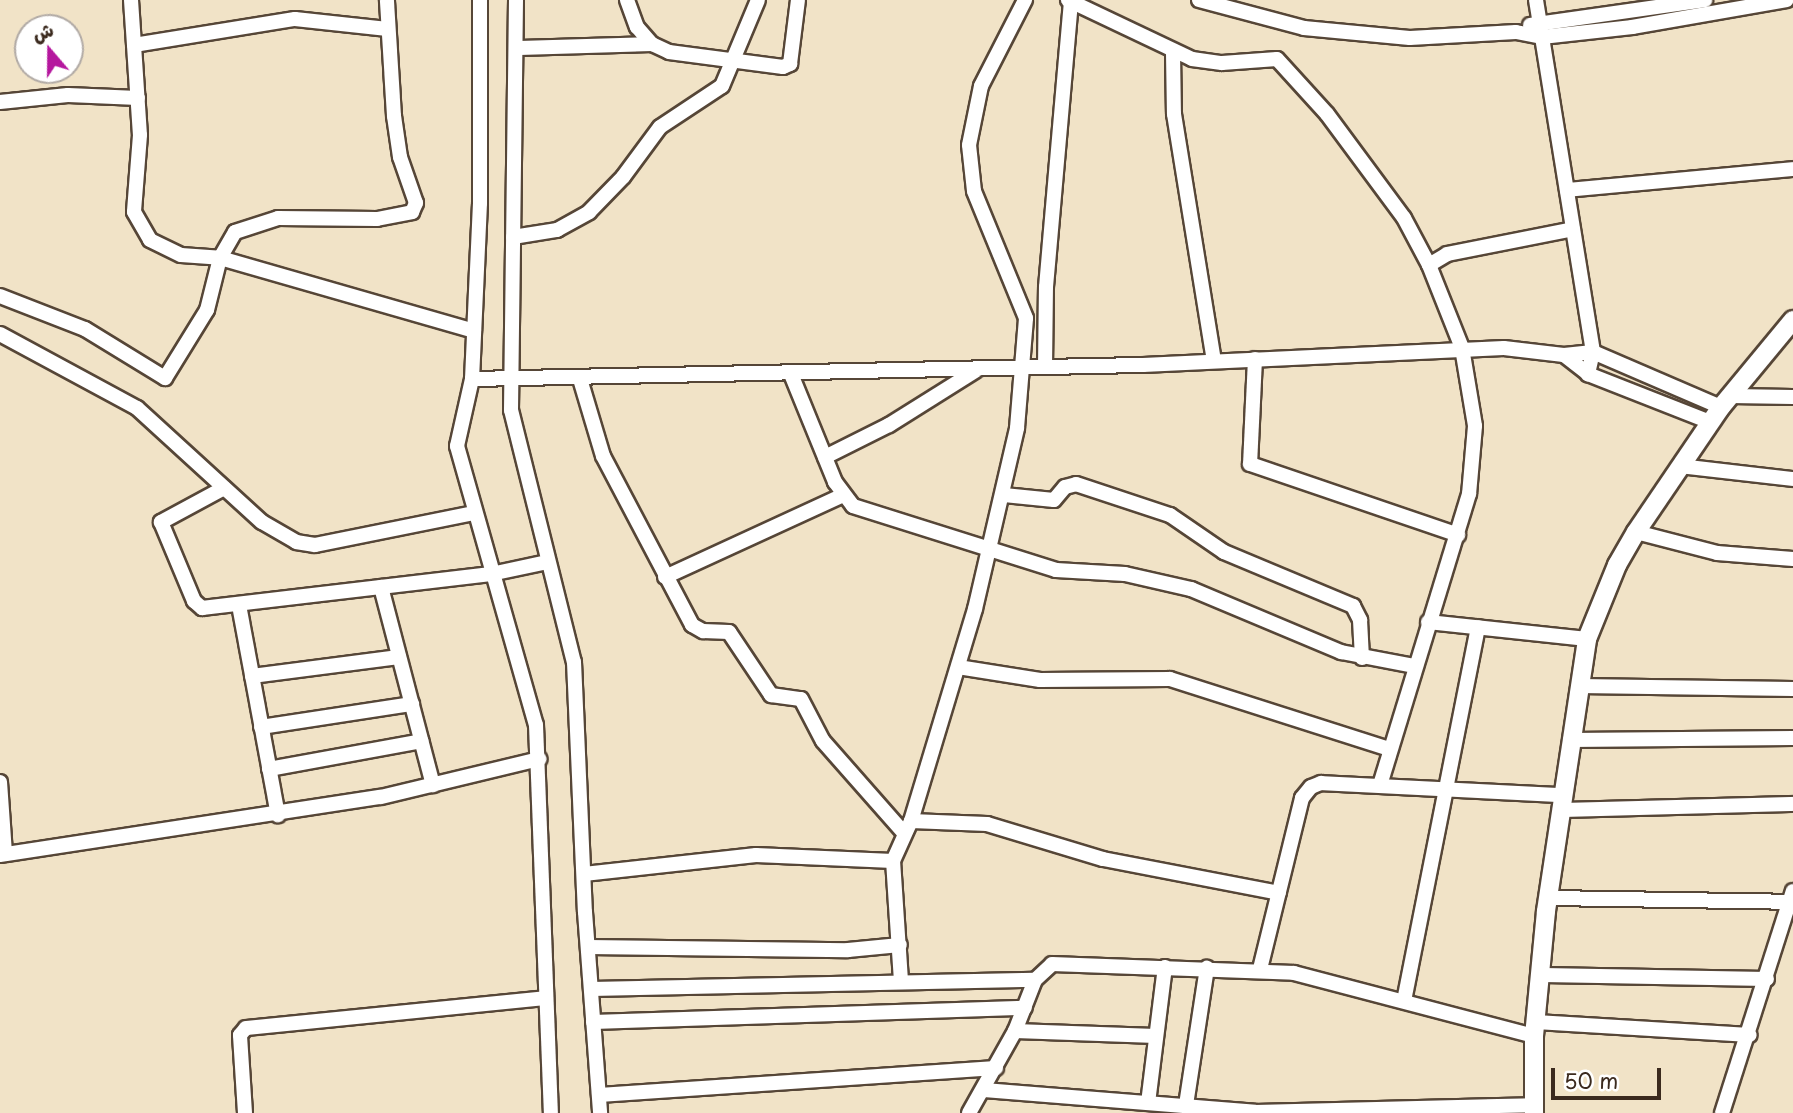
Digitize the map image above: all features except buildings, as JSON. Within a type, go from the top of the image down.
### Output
[{"type":"street","points":[[131,0],[138,98],[136,222],[162,248],[181,255],[220,258],[474,331]]},
{"type":"street","points":[[0,296],[85,329],[162,378],[168,376],[207,310],[220,258],[235,232],[259,221],[398,218],[416,208],[400,157],[387,29],[387,0]]},
{"type":"street","points":[[480,0],[472,379],[457,433],[474,513],[491,574],[517,647],[536,725],[551,1113]]},
{"type":"street","points":[[516,0],[519,48],[511,410],[578,695],[587,947],[600,1113]]},
{"type":"street","points":[[627,0],[637,27],[652,44],[669,52],[789,65],[798,0]]},
{"type":"street","points":[[513,237],[557,230],[589,212],[623,177],[660,127],[722,86],[758,0]]},
{"type":"street","points":[[901,981],[893,861],[908,827],[958,667],[992,548],[1017,428],[1024,309],[974,191],[969,145],[981,86],[1025,0]]},
{"type":"street","points":[[1199,0],[1253,16],[1357,35],[1410,38],[1516,32],[1542,37],[1632,27],[1787,0]]},
{"type":"street","points":[[1536,0],[1594,352],[1588,374]]},
{"type":"street","points":[[1516,32],[1539,22],[1629,5],[1705,0]]},
{"type":"street","points":[[1045,367],[1046,287],[1070,1],[1128,25],[1173,53],[1222,63],[1277,59],[1327,114],[1396,207],[1429,265],[1462,348],[1475,426],[1469,494],[1458,536],[1414,666],[1380,785]]},
{"type":"street","points":[[1629,5],[1632,27]]},
{"type":"street","points":[[134,45],[295,19],[387,29]]},
{"type":"street","points":[[519,48],[652,44]]},
{"type":"street","points":[[1173,53],[1174,114],[1214,361]]},
{"type":"street","points":[[0,102],[68,95],[138,98]]},
{"type":"street","points":[[1567,190],[1793,169]]},
{"type":"street","points":[[1429,265],[1447,254],[1573,229]]},
{"type":"street","points":[[984,1090],[1255,1112],[1534,1109],[1535,1029],[1548,898],[1560,802],[1587,639],[1636,532],[1710,422],[1793,320]]},
{"type":"street","points":[[0,334],[137,408],[262,522],[296,542],[315,545],[474,513]]},
{"type":"street","points":[[472,379],[580,379],[1020,368],[1462,348],[1564,355],[1594,352],[1726,402],[1793,397]]},
{"type":"street","points":[[1564,355],[1588,374],[1710,422]]},
{"type":"street","points":[[1255,359],[1250,464],[1458,536]]},
{"type":"street","points":[[825,457],[889,425],[977,369]]},
{"type":"street","points":[[791,374],[843,495],[862,509],[1056,570],[1125,574],[1191,589],[1362,658],[1414,666]]},
{"type":"street","points":[[580,379],[603,456],[692,625],[703,631],[729,632],[771,695],[801,699],[824,741],[908,827],[987,824],[1103,859],[1279,893]]},
{"type":"street","points":[[1680,467],[1793,479]]},
{"type":"street","points":[[1004,495],[1054,500],[1065,487],[1076,484],[1170,515],[1224,552],[1353,606],[1360,621],[1362,658]]},
{"type":"street","points":[[224,488],[161,522],[196,604],[211,608],[491,574],[547,562]]},
{"type":"street","points":[[665,577],[843,495]]},
{"type":"street","points":[[1636,532],[1717,553],[1793,559]]},
{"type":"street","points":[[380,587],[433,785]]},
{"type":"street","points":[[239,605],[278,815]]},
{"type":"street","points":[[1428,622],[1587,639]]},
{"type":"street","points":[[1404,1001],[1478,628]]},
{"type":"street","points":[[252,676],[399,657]]},
{"type":"street","points":[[958,667],[1040,680],[1170,679],[1390,748]]},
{"type":"street","points":[[1579,685],[1793,689]]},
{"type":"street","points":[[261,727],[412,705]]},
{"type":"street","points":[[1570,740],[1793,738]]},
{"type":"street","points":[[269,769],[421,741]]},
{"type":"street","points":[[0,782],[3,855],[278,815],[433,785],[539,759]]},
{"type":"street","points":[[1260,969],[1306,791],[1321,783],[1446,788],[1560,802],[1793,804]]},
{"type":"street","points":[[584,874],[756,855],[893,861]]},
{"type":"street","points":[[1548,898],[1792,898],[1750,1035],[1722,1113]]},
{"type":"street","points":[[587,947],[848,950],[900,945]]},
{"type":"street","points":[[969,1113],[1015,1031],[1035,980],[1052,964],[1260,969],[1535,1029],[1750,1035]]},
{"type":"street","points":[[1148,1103],[1165,967]]},
{"type":"street","points":[[1186,1105],[1207,968]]},
{"type":"street","points":[[1542,975],[1767,979]]},
{"type":"street","points":[[591,989],[1035,980]]},
{"type":"street","points":[[246,1113],[240,1035],[246,1028],[546,998]]},
{"type":"street","points":[[593,1022],[1025,1009]]},
{"type":"street","points":[[1015,1031],[1156,1036]]},
{"type":"street","points":[[599,1095],[996,1068]]}]
